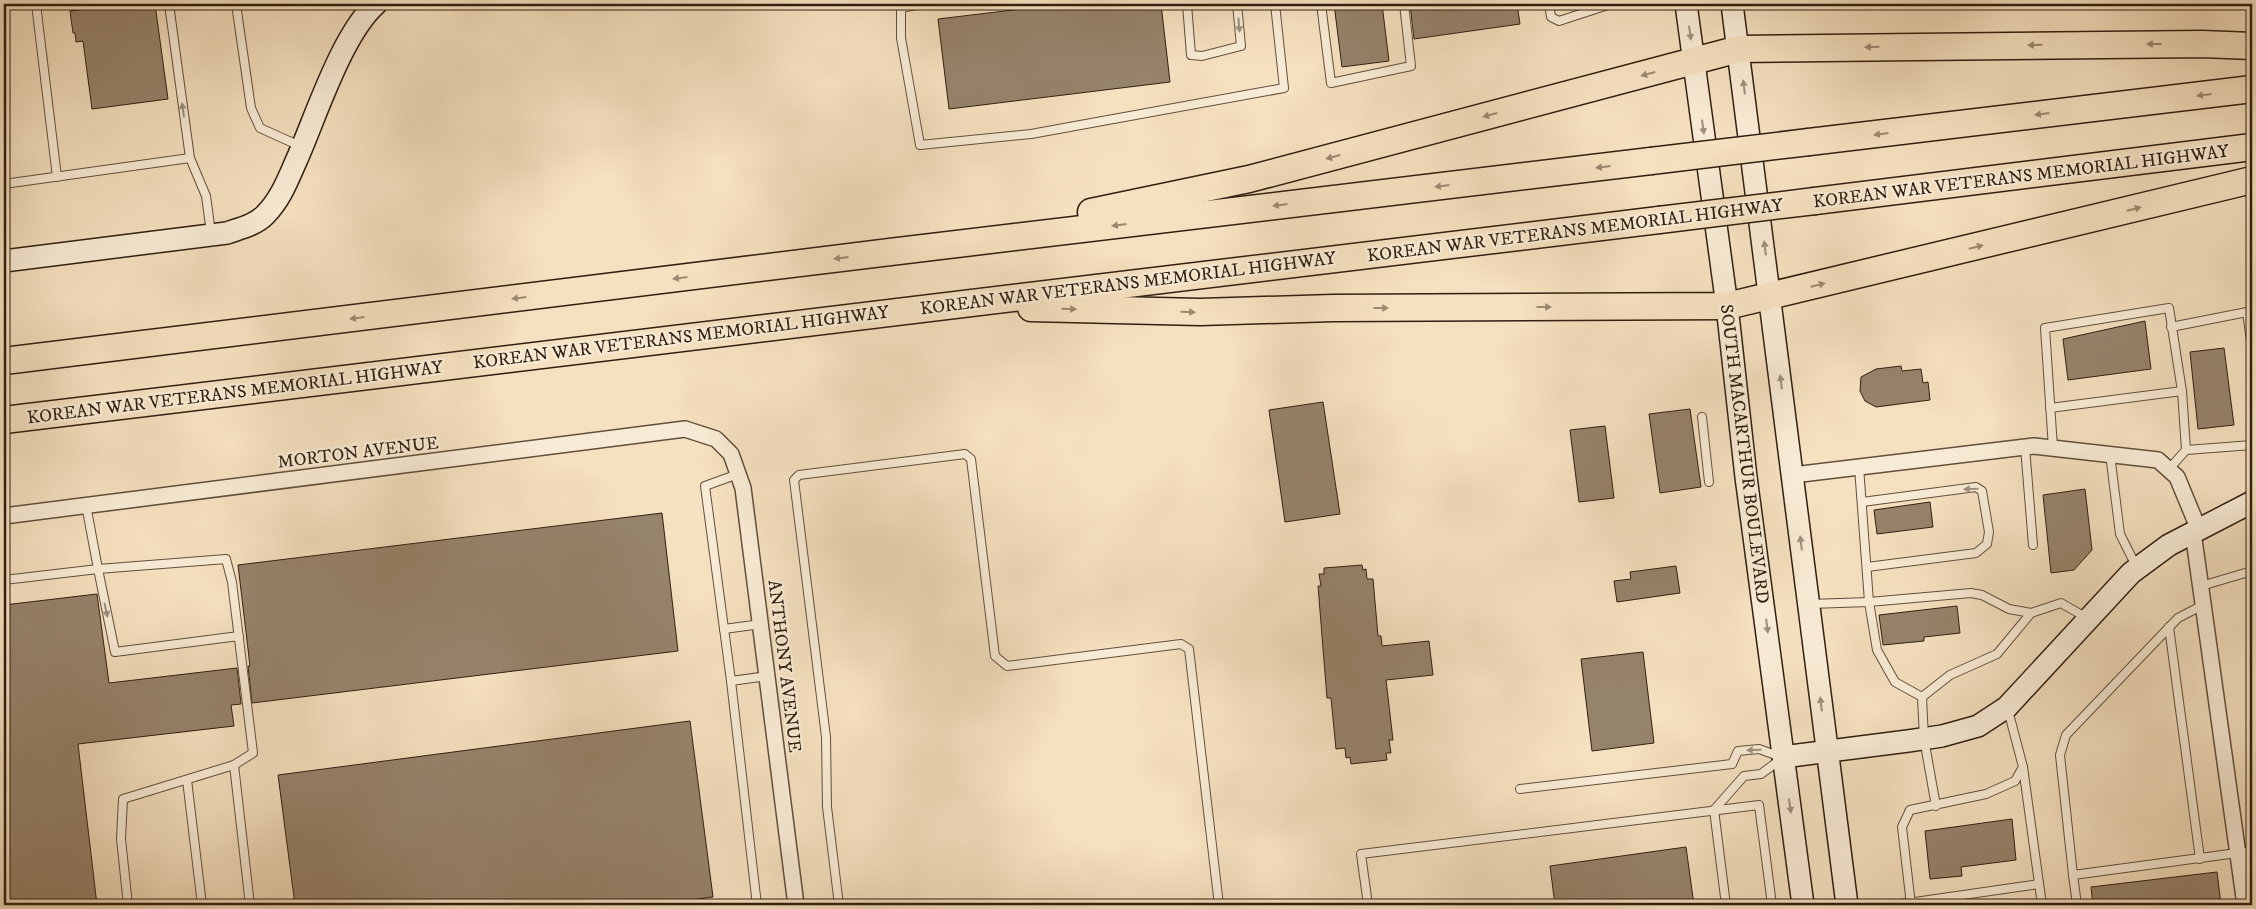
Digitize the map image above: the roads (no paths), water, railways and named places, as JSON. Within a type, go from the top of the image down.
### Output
[{"type":"highway","points":[[890,252],[1213,187],[1739,49],[2202,44],[2252,46]]},
{"type":"highway","points":[[4,361],[890,252],[2252,89]]},
{"type":"highway","name":"KOREAN WAR VETERANS MEMORIAL HIGHWAY","points":[[4,420],[2252,147]]},
{"type":"highway","points":[[950,304],[1192,312],[1343,308],[1727,306],[1771,297],[2252,180]]},
{"type":"main road","points":[[4,261],[227,232],[249,225],[264,216],[283,192],[349,41],[361,19],[375,4]]},
{"type":"main road","name":"SOUTH MACARTHUR BOULEVARD","points":[[1686,4],[1727,306],[1746,477],[1803,905]]},
{"type":"main road","points":[[1732,4],[1771,297],[1847,905]]},
{"type":"main road","points":[[1783,757],[1924,739],[1978,726],[2007,706],[2137,568],[2168,545],[2252,502]]},
{"type":"street","name":"MORTON AVENUE","points":[[4,516],[686,429],[716,439]]},
{"type":"street","name":"ANTHONY AVENUE","points":[[716,439],[731,454],[743,488],[796,905]]},
{"type":"street","points":[[1793,475],[2025,447],[2053,448],[2158,460],[2177,477],[2196,531],[2200,586],[2245,852],[2245,905]]},
{"type":"lane","points":[[36,4],[57,177]]},
{"type":"lane","points":[[169,4],[190,158],[206,196],[211,234]]},
{"type":"lane","points":[[236,4],[251,108],[260,128],[302,147]]},
{"type":"lane","points":[[921,4],[901,8],[901,38],[920,145],[1031,134],[1284,88],[1275,4]]},
{"type":"lane","points":[[1186,4],[1191,55],[1202,56],[1241,46],[1237,4]]},
{"type":"lane","points":[[1321,4],[1330,83],[1411,66],[1404,4]]},
{"type":"lane","points":[[1549,4],[1551,17],[1559,21],[1610,4]]},
{"type":"lane","points":[[4,184],[190,158]]},
{"type":"lane","points":[[2053,448],[2044,328],[2169,308],[2182,391],[2186,450]]},
{"type":"lane","points":[[2172,327],[2250,312],[2252,348]]},
{"type":"lane","points":[[2050,408],[2182,391]]},
{"type":"lane","points":[[1702,418],[1709,482]]},
{"type":"lane","points":[[2168,470],[2186,450],[2252,445]]},
{"type":"lane","points":[[2025,447],[2033,545]]},
{"type":"lane","points":[[838,905],[827,807],[826,737],[794,480],[799,475],[965,454],[971,459],[995,656],[1007,666],[1181,644],[1189,649],[1219,905]]},
{"type":"lane","points":[[2110,454],[2120,534],[2137,568]]},
{"type":"lane","points":[[1859,467],[1869,602],[1877,650],[1895,682],[1922,697]]},
{"type":"lane","points":[[738,474],[705,486],[758,905]]},
{"type":"lane","points":[[1862,502],[1976,487],[1982,491],[1989,532],[1987,544],[1976,553],[1867,567]]},
{"type":"lane","points":[[86,505],[115,652],[239,636]]},
{"type":"lane","points":[[4,580],[98,569],[226,559],[232,582],[253,754],[234,765],[123,798],[121,839],[128,905]]},
{"type":"lane","points":[[2200,586],[2252,571]]},
{"type":"lane","points":[[1809,604],[1869,602],[1971,593],[1982,595],[2009,609],[2031,613],[2061,603],[2089,619]]},
{"type":"lane","points":[[2077,905],[2060,756],[2066,735],[2178,618],[2203,605]]},
{"type":"lane","points":[[1922,697],[1950,675],[1997,654],[2031,613]]},
{"type":"lane","points":[[724,629],[761,624]]},
{"type":"lane","points":[[2169,627],[2200,859]]},
{"type":"lane","points":[[731,681],[767,676]]},
{"type":"lane","points":[[1922,697],[1924,739],[1936,806]]},
{"type":"lane","points":[[2007,706],[2023,767],[2042,905]]},
{"type":"lane","points":[[1732,764],[1738,752],[1759,749],[1783,757]]},
{"type":"lane","points":[[1726,905],[1714,810],[1744,776],[1760,774],[1783,757]]},
{"type":"lane","points":[[1732,764],[1744,776]]},
{"type":"lane","points":[[1520,789],[1732,764]]},
{"type":"lane","points":[[234,765],[250,905]]},
{"type":"lane","points":[[1911,904],[1902,827],[1910,810],[1986,794],[2015,781],[2023,767]]},
{"type":"lane","points":[[186,780],[202,905]]},
{"type":"lane","points":[[1368,905],[1361,854],[1759,805],[1772,905]]},
{"type":"lane","points":[[2073,875],[2245,852]]},
{"type":"lane","points":[[1894,905],[2040,884]]}]
